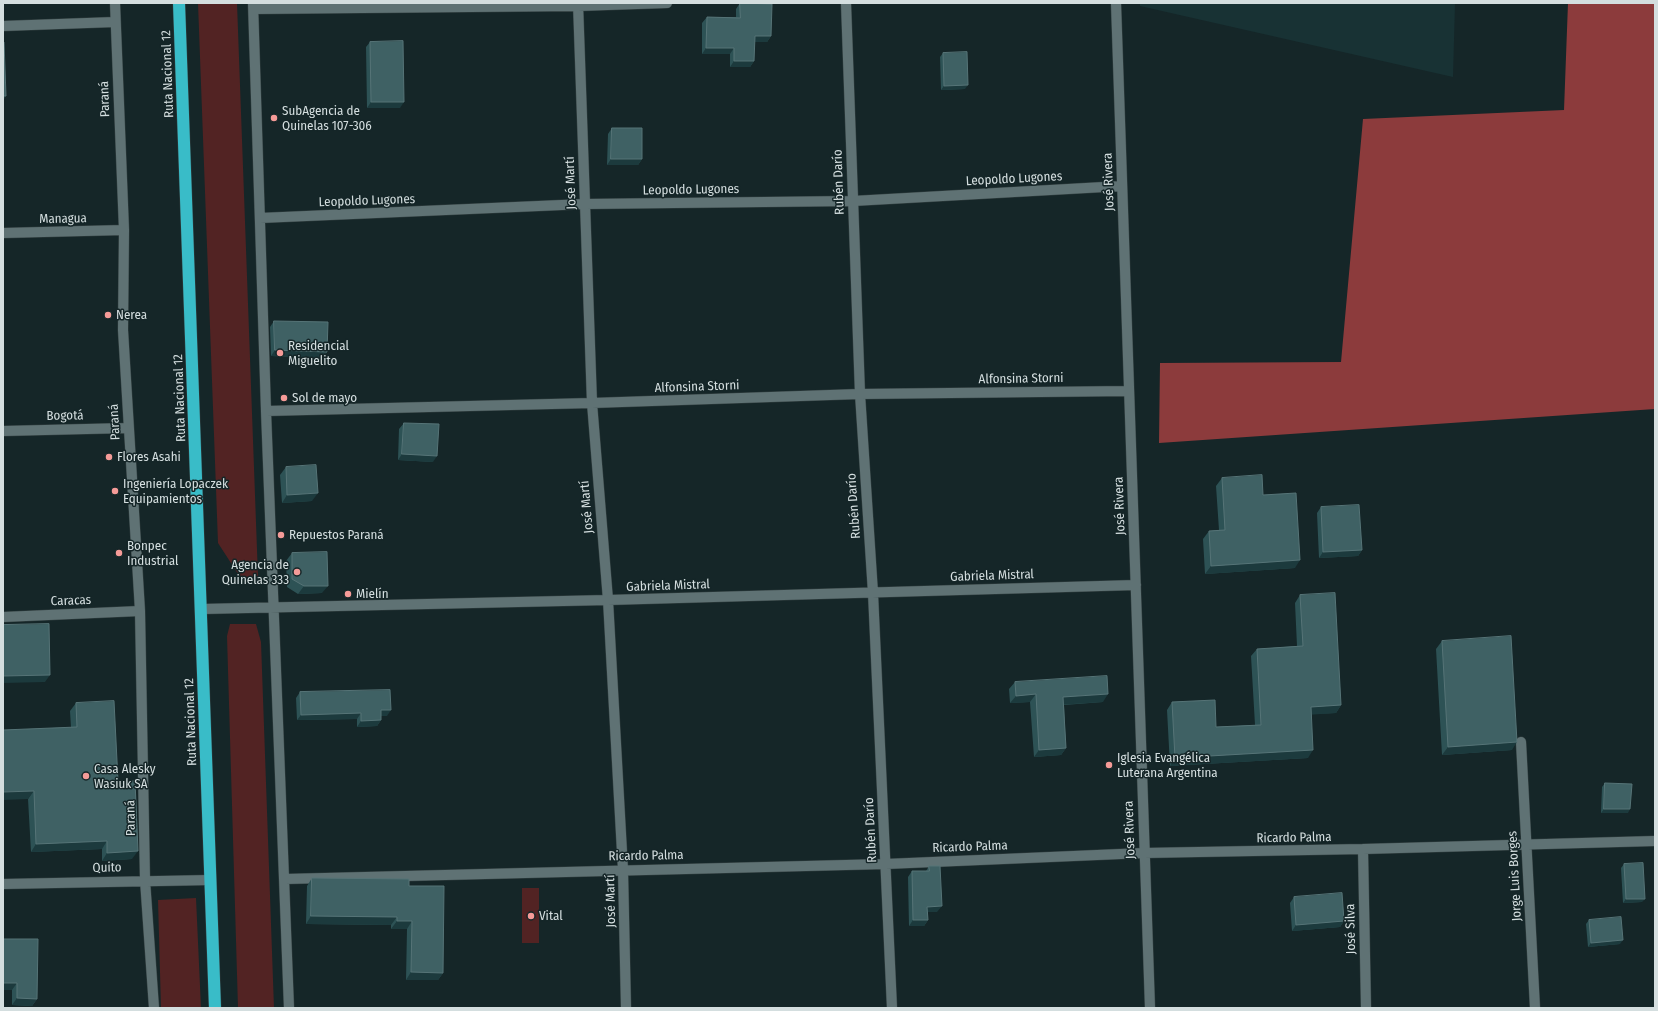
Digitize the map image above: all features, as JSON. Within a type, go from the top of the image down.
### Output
[{"type":"highway","name":"Ruta Nacional 12","points":[[179,3],[202,609],[215,1008]]},
{"type":"street","name":"Paraná","points":[[115,3],[124,230],[123,330],[140,611],[145,880],[154,1008]]},
{"type":"street","points":[[289,1008],[266,411],[254,6],[667,3]]},
{"type":"street","name":"Rubén Darío","points":[[846,3],[860,394],[873,593],[892,1008]]},
{"type":"street","name":"José Rivera","points":[[1116,3],[1150,1008]]},
{"type":"street","name":"José Martí","points":[[578,4],[592,403],[608,600],[623,870],[626,1008]]},
{"type":"street","points":[[3,26],[115,22]]},
{"type":"street","name":"Leopoldo Lugones","points":[[260,218],[585,204],[853,201],[1122,186]]},
{"type":"street","name":"Managua","points":[[3,233],[124,230]]},
{"type":"street","name":"Alfonsina Storni","points":[[266,411],[592,403],[860,394],[1129,391]]},
{"type":"street","name":"Bogotá","points":[[3,431],[128,428]]},
{"type":"street","name":"Gabriela Mistral","points":[[202,609],[608,600],[1136,585]]},
{"type":"street","name":"Caracas","points":[[3,617],[140,611]]},
{"type":"street","name":"Jorge Luis Borges","points":[[1521,742],[1535,1008]]},
{"type":"street","name":"Ricardo Palma","points":[[285,879],[886,864],[1144,853],[1655,841]]},
{"type":"street","name":"José Silva","points":[[1363,849],[1366,1008]]},
{"type":"street","name":"Quito","points":[[3,884],[145,880],[211,880]]},
{"type":"shaded area","points":[[198,3],[237,3],[258,577],[251,582],[240,577],[218,543]]},
{"type":"shaded area","points":[[1140,3],[1455,3],[1453,77],[1140,6]]},
{"type":"shaded area","points":[[1568,3],[1655,3],[1655,409],[1159,443],[1160,363],[1341,362],[1363,119],[1564,110]]},
{"type":"shaded area","points":[[230,624],[256,624],[261,642],[274,1008],[238,1008],[227,636]]},
{"type":"shaded area","name":"Vital","points":[[522,888],[539,888],[539,943],[522,943]]},
{"type":"shaded area","points":[[196,898],[201,1008],[161,1008],[158,900]]},
{"type":"building","points":[[740,3],[772,4],[771,36],[755,36],[754,61],[734,61],[734,48],[706,48],[707,17],[740,18]]},
{"type":"building","points":[[403,41],[404,102],[371,102],[370,42]]},
{"type":"building","points":[[4,42],[6,96],[3,96]]},
{"type":"building","points":[[967,52],[968,85],[944,86],[943,53]]},
{"type":"building","points":[[612,128],[642,128],[642,159],[611,159]]},
{"type":"building","points":[[274,321],[328,322],[327,352],[275,350]]},
{"type":"building","points":[[404,423],[439,424],[437,456],[402,454]]},
{"type":"building","points":[[316,465],[318,493],[287,495],[286,467]]},
{"type":"building","points":[[1262,475],[1263,495],[1296,493],[1300,560],[1211,566],[1209,531],[1225,530],[1222,478]]},
{"type":"building","points":[[1359,505],[1362,550],[1323,552],[1321,507]]},
{"type":"building","points":[[327,552],[328,586],[304,586],[292,579],[292,553]]},
{"type":"building","points":[[1335,593],[1341,705],[1311,707],[1313,750],[1175,758],[1172,702],[1215,700],[1216,727],[1261,725],[1257,649],[1303,646],[1300,595]]},
{"type":"building","points":[[49,624],[50,675],[3,676],[3,625]]},
{"type":"building","points":[[1511,636],[1517,742],[1448,747],[1442,641]]},
{"type":"building","points":[[1107,676],[1108,694],[1063,697],[1066,748],[1039,750],[1036,694],[1016,696],[1015,682]]},
{"type":"building","points":[[390,690],[391,710],[381,710],[381,720],[361,721],[361,713],[301,715],[300,692]]},
{"type":"building","points":[[114,701],[118,781],[135,781],[138,851],[107,853],[107,841],[36,844],[34,791],[3,792],[3,730],[77,727],[76,703]]},
{"type":"building","points":[[1605,783],[1632,784],[1630,809],[1604,809]]},
{"type":"building","points":[[1643,863],[1645,899],[1626,899],[1624,864]]},
{"type":"building","points":[[929,866],[940,866],[942,906],[927,907],[928,920],[913,920],[912,871],[929,871]]},
{"type":"building","points":[[312,878],[409,879],[409,886],[444,886],[443,973],[411,972],[412,921],[397,921],[397,917],[311,916]]},
{"type":"building","points":[[1342,893],[1344,921],[1296,925],[1294,897]]},
{"type":"building","points":[[1621,917],[1623,940],[1591,943],[1589,920]]},
{"type":"building","points":[[3,939],[38,939],[37,999],[17,998],[17,983],[3,983]]},
{"type":"place","name":"SubAgencia de Quinelas 107-306","points":[[274,118]]},
{"type":"place","name":"Nerea","points":[[108,315]]},
{"type":"place","name":"Residencial Miguelito","points":[[280,353]]},
{"type":"place","name":"Sol de mayo","points":[[284,398]]},
{"type":"place","name":"Flores Asahi","points":[[109,457]]},
{"type":"place","name":"Ingeniería Lopaczek Equipamientos","points":[[115,491]]},
{"type":"place","name":"Repuestos Paraná","points":[[281,535]]},
{"type":"place","name":"Bonpec Industrial","points":[[119,553]]},
{"type":"place","name":"Agencia de Quinelas 333","points":[[297,572]]},
{"type":"place","name":"Mielín","points":[[348,594]]},
{"type":"place","name":"Iglesia Evangélica Luterana Argentina","points":[[1109,765]]},
{"type":"place","name":"Casa Alesky Wasiuk SA","points":[[86,776]]},
{"type":"place","name":"Vital","points":[[531,916]]}]
